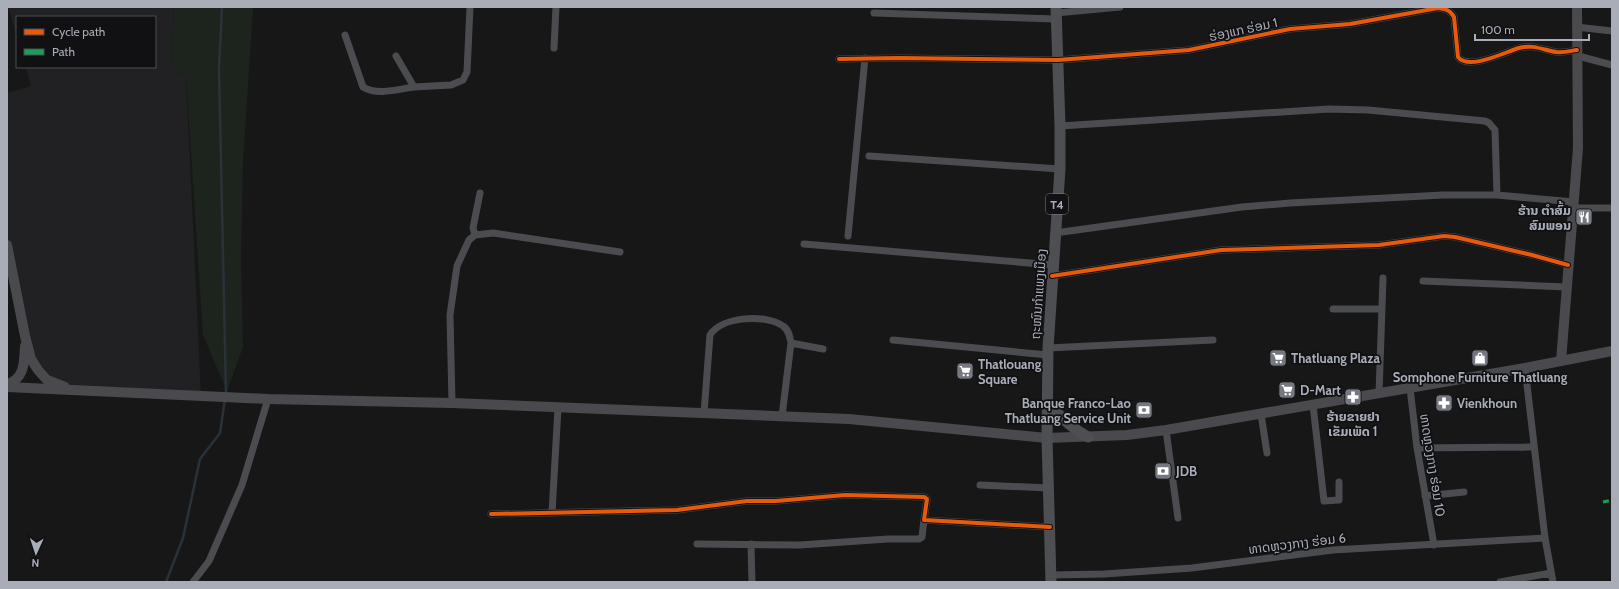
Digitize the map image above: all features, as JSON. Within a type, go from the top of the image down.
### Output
[{"type":"main road","points":[[1561,361],[1578,148],[1577,7]]},
{"type":"main road","name":"ຖະໜົນກຳແພງເມືອງ","points":[[1051,579],[1047,438],[1048,352],[1060,169],[1056,13]]},
{"type":"main road","points":[[7,245],[31,359],[47,380],[59,386],[92,392]]},
{"type":"main road","points":[[7,384],[16,380],[22,372],[25,336]]},
{"type":"main road","points":[[7,387],[268,399],[452,403],[849,419],[1047,438],[1127,435],[1166,430],[1379,394],[1612,351]]},
{"type":"main road","points":[[1048,402],[1063,420],[1074,430],[1088,437]]},
{"type":"street","points":[[345,34],[363,87],[373,91],[388,91],[414,87],[452,85],[463,80],[467,72],[470,7]]},
{"type":"street","points":[[554,48],[556,7]]},
{"type":"street","points":[[874,13],[1056,13],[1120,7]]},
{"type":"street","name":"ຮ່ອງແກ ຮ່ອມ 1","points":[[1058,60],[1189,50],[1290,29],[1350,24],[1438,8],[1444,8],[1452,13],[1454,17],[1458,57],[1465,62],[1474,62],[1499,56],[1520,47],[1532,46],[1555,52],[1577,53]]},
{"type":"street","points":[[1576,27],[1612,31]]},
{"type":"street","points":[[1577,53],[1612,65]]},
{"type":"street","points":[[396,56],[414,87]]},
{"type":"street","points":[[848,236],[865,58]]},
{"type":"street","points":[[839,59],[1058,60]]},
{"type":"street","points":[[1060,126],[1329,108],[1368,110],[1484,122],[1489,123],[1495,130],[1497,195]]},
{"type":"street","points":[[869,156],[1060,169]]},
{"type":"street","points":[[475,235],[473,228],[480,193]]},
{"type":"street","points":[[1056,233],[1242,207],[1422,196],[1497,195],[1574,205],[1612,208]]},
{"type":"street","points":[[452,403],[450,354],[452,294],[457,266],[469,240],[475,235],[493,233],[620,252]]},
{"type":"street","points":[[804,244],[1053,270],[1221,250],[1379,245],[1444,236],[1532,255],[1568,265]]},
{"type":"street","points":[[1379,394],[1383,278]]},
{"type":"street","points":[[1423,281],[1566,287]]},
{"type":"street","points":[[1333,309],[1382,309]]},
{"type":"street","points":[[704,413],[710,335],[716,328],[722,325],[746,318],[770,320],[784,327],[790,336],[791,343],[782,416]]},
{"type":"street","points":[[893,340],[1048,352],[1213,340]]},
{"type":"street","points":[[791,343],[824,349]]},
{"type":"street","points":[[1525,368],[1545,538],[1553,582]]},
{"type":"street","name":"ທາດຫຼວງກາງ ຮ່ອມ 10","points":[[1410,388],[1417,448],[1434,544]]},
{"type":"street","points":[[193,582],[209,561],[239,492],[268,399]]},
{"type":"street","points":[[1313,405],[1324,500],[1339,500],[1339,482]]},
{"type":"street","points":[[552,513],[558,408]]},
{"type":"street","points":[[1261,414],[1267,454]]},
{"type":"street","points":[[1166,430],[1178,518]]},
{"type":"street","points":[[1417,448],[1534,447]]},
{"type":"street","points":[[980,486],[1048,488]]},
{"type":"street","points":[[1425,496],[1464,492]]},
{"type":"street","points":[[491,514],[677,510],[747,501],[776,501],[845,495],[924,497],[928,500],[922,537],[919,539],[888,539],[800,545],[697,544]]},
{"type":"street","points":[[924,520],[1050,527]]},
{"type":"street","name":"ທາດຫຼວງກາງ ຮ່ອມ 6","points":[[1051,579],[1192,568],[1334,550],[1545,538]]},
{"type":"street","points":[[751,544],[752,582]]},
{"type":"street","points":[[1500,582],[1551,573]]},
{"type":"shaded area","points":[[8,7],[174,7],[171,70],[186,76],[201,396],[67,388],[38,370],[7,261],[7,93],[31,86],[26,68],[156,68],[156,16],[16,16],[16,34]]},
{"type":"shaded area","points":[[174,7],[253,7],[243,163],[241,258],[243,347],[227,391],[203,335],[186,76],[171,70]]},
{"type":"waterway","points":[[222,7],[219,68],[226,394]]},
{"type":"waterway","points":[[166,582],[183,538],[200,459],[220,433],[225,399]]},
{"type":"marked path","points":[[1603,502],[1612,500]]},
{"type":"cycle path","points":[[839,59],[898,58],[1058,60],[1189,50],[1290,29],[1350,24],[1438,8],[1448,10],[1454,17],[1458,57],[1463,61],[1470,62],[1487,59],[1524,47],[1533,47],[1559,52],[1577,50]]},
{"type":"cycle path","points":[[1052,276],[1221,250],[1379,245],[1444,236],[1455,237],[1532,255],[1568,265]]},
{"type":"cycle path","points":[[491,514],[677,510],[747,501],[776,501],[845,495],[924,497],[927,499],[924,520],[1050,527]]},
{"type":"place","name":"ຮ້ານ ຕຳສົ້ມ ສົມພອນ","points":[[1584,217]]},
{"type":"place","name":"Thatluang Plaza","points":[[1278,358]]},
{"type":"place","name":"Somphone Furniture Thatluang","points":[[1480,358]]},
{"type":"place","name":"Thatlouang Square","points":[[965,371]]},
{"type":"place","name":"D-Mart","points":[[1287,390]]},
{"type":"place","name":"ຮ້າຍຂາຍຢາ ເຂັມເພັດ 1","points":[[1353,397]]},
{"type":"place","name":"Vienkhoun","points":[[1444,403]]},
{"type":"place","name":"Banque Franco-Lao Thatluang Service Unit","points":[[1144,410]]},
{"type":"place","name":"JDB","points":[[1163,471]]}]
